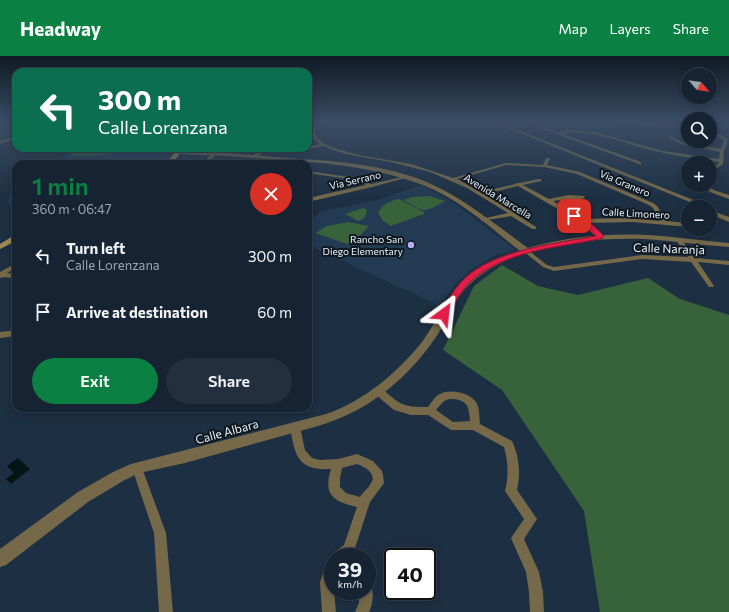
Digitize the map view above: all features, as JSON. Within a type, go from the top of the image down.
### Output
[{"type":"main road","points":[[172,160],[178,152]]},
{"type":"main road","points":[[0,247],[12,240]]},
{"type":"street","name":"Avenida Marcella","points":[[329,148],[345,153],[387,160],[430,171],[453,179],[534,228]]},
{"type":"street","points":[[556,148],[681,200]]},
{"type":"street","points":[[560,148],[691,200]]},
{"type":"street","points":[[594,148],[639,163]]},
{"type":"street","points":[[648,148],[721,161]]},
{"type":"street","points":[[707,148],[722,151]]},
{"type":"street","points":[[717,168],[720,166],[722,151],[724,148]]},
{"type":"street","points":[[198,152],[297,160]]},
{"type":"street","points":[[208,160],[218,152]]},
{"type":"street","points":[[256,157],[260,152]]},
{"type":"street","points":[[544,166],[548,159]]},
{"type":"street","points":[[375,169],[387,160]]},
{"type":"street","points":[[312,161],[338,163],[375,169],[407,177],[426,184],[466,206],[526,251]]},
{"type":"street","name":"Via Granero","points":[[453,179],[506,164],[544,166],[578,173],[651,204],[656,207],[664,222]]},
{"type":"street","points":[[312,173],[356,179],[372,186]]},
{"type":"street","name":"Via Serrano","points":[[312,199],[407,177]]},
{"type":"street","points":[[479,194],[539,180]]},
{"type":"street","points":[[517,184],[582,221],[601,237]]},
{"type":"street","points":[[715,192],[729,197]]},
{"type":"street","points":[[548,201],[582,197]]},
{"type":"street","points":[[717,210],[729,215]]},
{"type":"street","points":[[483,220],[511,214]]},
{"type":"street","points":[[717,215],[729,220]]},
{"type":"street","name":"Calle Limonero","points":[[582,221],[616,219],[681,224]]},
{"type":"street","name":"Calle Albara","points":[[0,558],[100,487],[137,468],[295,428],[342,413],[379,392],[400,374],[424,344],[434,331],[455,296],[468,280],[478,272],[499,261],[526,251],[601,237],[636,237],[729,245]]},
{"type":"street","points":[[679,240],[711,286]]},
{"type":"street","name":"Calle Naranja","points":[[526,251],[545,266],[560,268],[632,257],[662,257],[729,263]]},
{"type":"street","points":[[0,275],[12,267]]},
{"type":"street","points":[[0,275],[12,276]]},
{"type":"street","points":[[0,335],[12,334]]},
{"type":"street","points":[[379,392],[397,406],[405,410],[430,411],[451,426],[476,426],[508,444],[512,457],[515,477],[511,490],[531,519],[517,538],[532,572],[536,592],[537,612]]},
{"type":"street","points":[[430,411],[443,396],[459,396],[468,400],[472,404],[476,426]]},
{"type":"street","points":[[295,428],[300,452],[305,459],[320,465],[338,464],[357,459],[362,460],[372,466],[378,475],[378,483],[364,503],[352,548]]},
{"type":"street","points":[[338,464],[334,478],[334,489],[343,498],[364,503]]},
{"type":"street","points":[[137,468],[160,533],[166,612]]},
{"type":"street","points":[[328,600],[329,612]]},
{"type":"street","points":[[362,612],[366,600]]},
{"type":"shaded area","points":[[72,152],[173,152],[166,160],[58,160]]},
{"type":"shaded area","name":"Rancho San Diego Elementary","points":[[422,185],[453,202],[516,250],[494,256],[471,270],[455,284],[440,306],[312,246],[312,220],[322,211],[377,200]]},
{"type":"shaded area","points":[[12,187],[12,206],[7,205]]},
{"type":"shaded area","points":[[18,458],[30,469],[11,484],[6,479],[14,473],[7,466]]},
{"type":"green space","points":[[76,152],[114,152],[104,155],[69,156]]},
{"type":"green space","points":[[429,196],[445,201],[428,210],[424,210],[403,200],[412,197]]},
{"type":"green space","points":[[399,199],[424,212],[424,214],[391,226],[383,221],[378,213],[387,203]]},
{"type":"green space","points":[[363,208],[366,209],[367,213],[363,219],[358,221],[345,214]]},
{"type":"green space","points":[[348,222],[369,226],[353,243],[347,244],[315,233],[327,226]]},
{"type":"green space","points":[[502,265],[538,286],[578,295],[648,278],[680,299],[729,315],[729,612],[600,612],[584,511],[502,390],[443,350],[474,286]]},
{"type":"place","name":"Rancho San Diego Elementary","points":[[411,245]]},
{"type":"route","points":[[444,314],[462,286],[468,280],[478,272],[499,261],[526,251],[601,237],[591,227],[574,216]]}]
